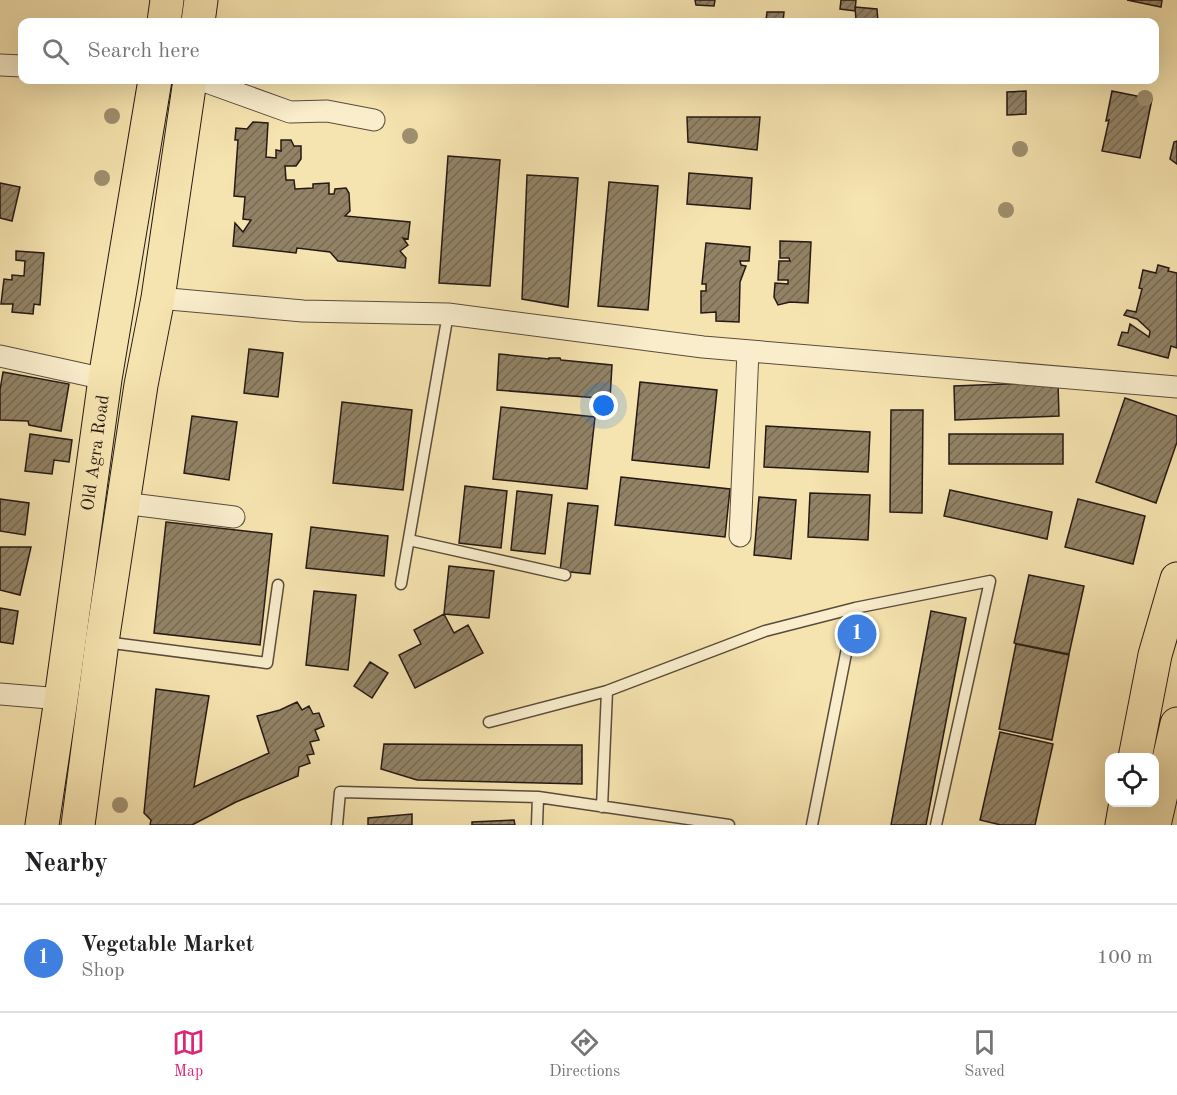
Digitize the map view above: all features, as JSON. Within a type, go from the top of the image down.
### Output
[{"type":"main road","points":[[165,18],[167,0]]},
{"type":"main road","points":[[199,18],[201,0]]},
{"type":"main road","name":"Old Agra Road","points":[[42,825],[105,379],[154,84]]},
{"type":"main road","points":[[78,825],[102,642],[141,385],[158,298],[189,84]]},
{"type":"main road","points":[[119,292],[158,298]]},
{"type":"main road","points":[[1136,753],[1155,655],[1177,579]]},
{"type":"main road","points":[[1154,825],[1177,724]]},
{"type":"main road","points":[[1122,825],[1125,807]]},
{"type":"street","points":[[0,64],[18,66]]},
{"type":"street","points":[[212,84],[290,112],[327,111],[375,120]]},
{"type":"street","points":[[158,298],[303,311],[448,314],[703,347],[1177,387]]},
{"type":"street","points":[[740,536],[748,351]]},
{"type":"street","points":[[0,356],[105,379]]},
{"type":"street","points":[[123,503],[234,517]]},
{"type":"street","points":[[0,694],[61,699]]},
{"type":"lane","points":[[401,584],[448,314]]},
{"type":"lane","points":[[409,540],[565,574]]},
{"type":"lane","points":[[489,722],[607,691],[765,631],[855,608],[990,581],[936,825]]},
{"type":"lane","points":[[102,642],[267,663],[278,585]]},
{"type":"lane","points":[[812,825],[855,608]]},
{"type":"lane","points":[[602,807],[607,691]]},
{"type":"lane","points":[[337,825],[340,792],[538,797],[729,825]]},
{"type":"lane","points":[[537,825],[538,797]]},
{"type":"building","points":[[695,0],[715,0],[714,6],[696,5]]},
{"type":"building","points":[[841,0],[856,0],[855,11],[840,9]]},
{"type":"building","points":[[1127,0],[1162,0],[1161,7]]},
{"type":"building","points":[[855,7],[877,9],[878,18],[856,18]]},
{"type":"building","points":[[767,12],[784,12],[783,18],[766,18]]},
{"type":"building","points":[[1026,91],[1026,114],[1007,115],[1007,92]]},
{"type":"building","points":[[1112,91],[1152,99],[1140,158],[1102,151],[1109,120],[1106,121]]},
{"type":"building","points":[[687,117],[760,117],[757,150],[688,142]]},
{"type":"building","points":[[253,122],[268,123],[266,157],[276,158],[276,150],[281,151],[281,140],[291,140],[294,146],[301,146],[301,159],[296,166],[285,166],[286,180],[294,180],[295,189],[313,188],[313,184],[329,183],[329,194],[334,194],[335,189],[346,188],[349,193],[350,211],[345,216],[410,222],[408,239],[403,238],[408,245],[400,251],[406,258],[405,268],[338,261],[330,252],[297,248],[296,253],[233,246],[235,223],[243,232],[251,220],[243,219],[245,197],[234,196],[238,140],[235,140],[236,128],[247,129]]},
{"type":"building","points":[[1177,141],[1177,164],[1170,159],[1174,142]]},
{"type":"building","points":[[448,156],[500,160],[490,286],[439,283]]},
{"type":"building","points":[[689,173],[752,178],[750,209],[687,204]]},
{"type":"building","points":[[527,175],[578,178],[568,307],[522,299]]},
{"type":"building","points":[[609,182],[658,186],[648,310],[598,306]]},
{"type":"building","points":[[0,183],[20,187],[12,221],[0,218]]},
{"type":"building","points":[[780,241],[811,242],[808,303],[790,302],[778,305],[774,297],[775,283],[788,284],[788,280],[778,280],[779,261],[790,261],[789,258],[780,258]]},
{"type":"building","points":[[706,243],[750,247],[749,261],[740,261],[741,265],[746,266],[740,282],[739,322],[716,321],[716,312],[701,313],[701,291],[706,291],[706,284],[702,284]]},
{"type":"building","points":[[16,251],[44,253],[40,305],[34,304],[33,314],[12,312],[13,304],[1,304],[4,279],[12,280],[12,275],[24,276],[25,261],[16,260]]},
{"type":"building","points":[[1158,265],[1177,273],[1177,348],[1171,346],[1168,358],[1118,345],[1122,332],[1128,333],[1130,324],[1149,337],[1150,331],[1137,319],[1124,315],[1127,310],[1136,312],[1142,289],[1139,288],[1143,270],[1156,273]]},
{"type":"building","points":[[249,349],[283,353],[278,397],[244,393]]},
{"type":"building","points":[[499,354],[560,358],[561,360],[612,365],[610,399],[497,390]]},
{"type":"building","points":[[3,372],[69,384],[61,431],[29,425],[28,421],[0,420],[0,390]]},
{"type":"building","points":[[640,382],[717,390],[709,468],[632,460]]},
{"type":"building","points":[[1058,382],[1059,416],[955,420],[954,386]]},
{"type":"building","points":[[1125,398],[1177,416],[1177,442],[1156,503],[1096,482]]},
{"type":"building","points":[[342,402],[412,410],[403,490],[333,483]]},
{"type":"building","points":[[501,407],[595,417],[587,489],[493,479]]},
{"type":"building","points":[[891,410],[923,410],[922,513],[890,512]]},
{"type":"building","points":[[192,416],[237,422],[229,480],[184,473]]},
{"type":"building","points":[[766,426],[870,432],[868,472],[764,467]]},
{"type":"building","points":[[30,434],[72,440],[69,462],[54,460],[52,474],[25,471]]},
{"type":"building","points":[[949,434],[1063,434],[1063,464],[949,464]]},
{"type":"building","points":[[621,477],[730,489],[725,537],[615,525]]},
{"type":"building","points":[[465,486],[507,491],[501,548],[459,543]]},
{"type":"building","points":[[950,490],[1052,512],[1047,539],[944,516]]},
{"type":"building","points":[[517,491],[552,495],[545,554],[511,550]]},
{"type":"building","points":[[810,493],[870,495],[868,540],[808,537]]},
{"type":"building","points":[[759,497],[796,500],[791,559],[754,555]]},
{"type":"building","points":[[0,499],[29,503],[25,535],[0,531]]},
{"type":"building","points":[[1078,499],[1145,516],[1133,564],[1065,547]]},
{"type":"building","points":[[568,503],[598,506],[590,574],[560,571]]},
{"type":"building","points":[[166,522],[272,534],[260,645],[154,633]]},
{"type":"building","points":[[311,527],[388,536],[384,576],[306,568]]},
{"type":"building","points":[[0,547],[31,547],[20,595],[0,590]]},
{"type":"building","points":[[449,566],[494,571],[489,618],[444,614]]},
{"type":"building","points":[[1029,575],[1084,586],[1069,654],[1014,643]]},
{"type":"building","points":[[314,591],[356,595],[348,670],[306,665]]},
{"type":"building","points":[[0,608],[18,611],[13,644],[0,642]]},
{"type":"building","points":[[931,611],[966,618],[926,825],[891,825]]},
{"type":"building","points":[[444,614],[454,633],[468,625],[483,653],[415,688],[399,655],[421,644],[414,630]]},
{"type":"building","points":[[1016,644],[1069,655],[1052,740],[999,729]]},
{"type":"building","points":[[370,662],[388,673],[372,698],[354,686]]},
{"type":"building","points":[[156,689],[209,696],[194,787],[269,753],[257,716],[280,710],[297,702],[302,710],[309,706],[313,714],[319,713],[324,726],[315,730],[319,740],[310,742],[314,754],[307,755],[310,763],[299,767],[298,776],[236,802],[192,825],[150,825],[151,820],[144,813]]},
{"type":"building","points":[[1000,732],[1053,744],[1035,825],[1001,825],[980,820]]},
{"type":"building","points":[[384,744],[582,745],[582,784],[417,780],[381,769]]},
{"type":"building","points":[[412,814],[412,825],[368,825],[368,818]]},
{"type":"building","points":[[514,820],[515,825],[472,825],[472,822]]},
{"type":"place","name":"Vegetable Market","points":[[857,634]]}]
